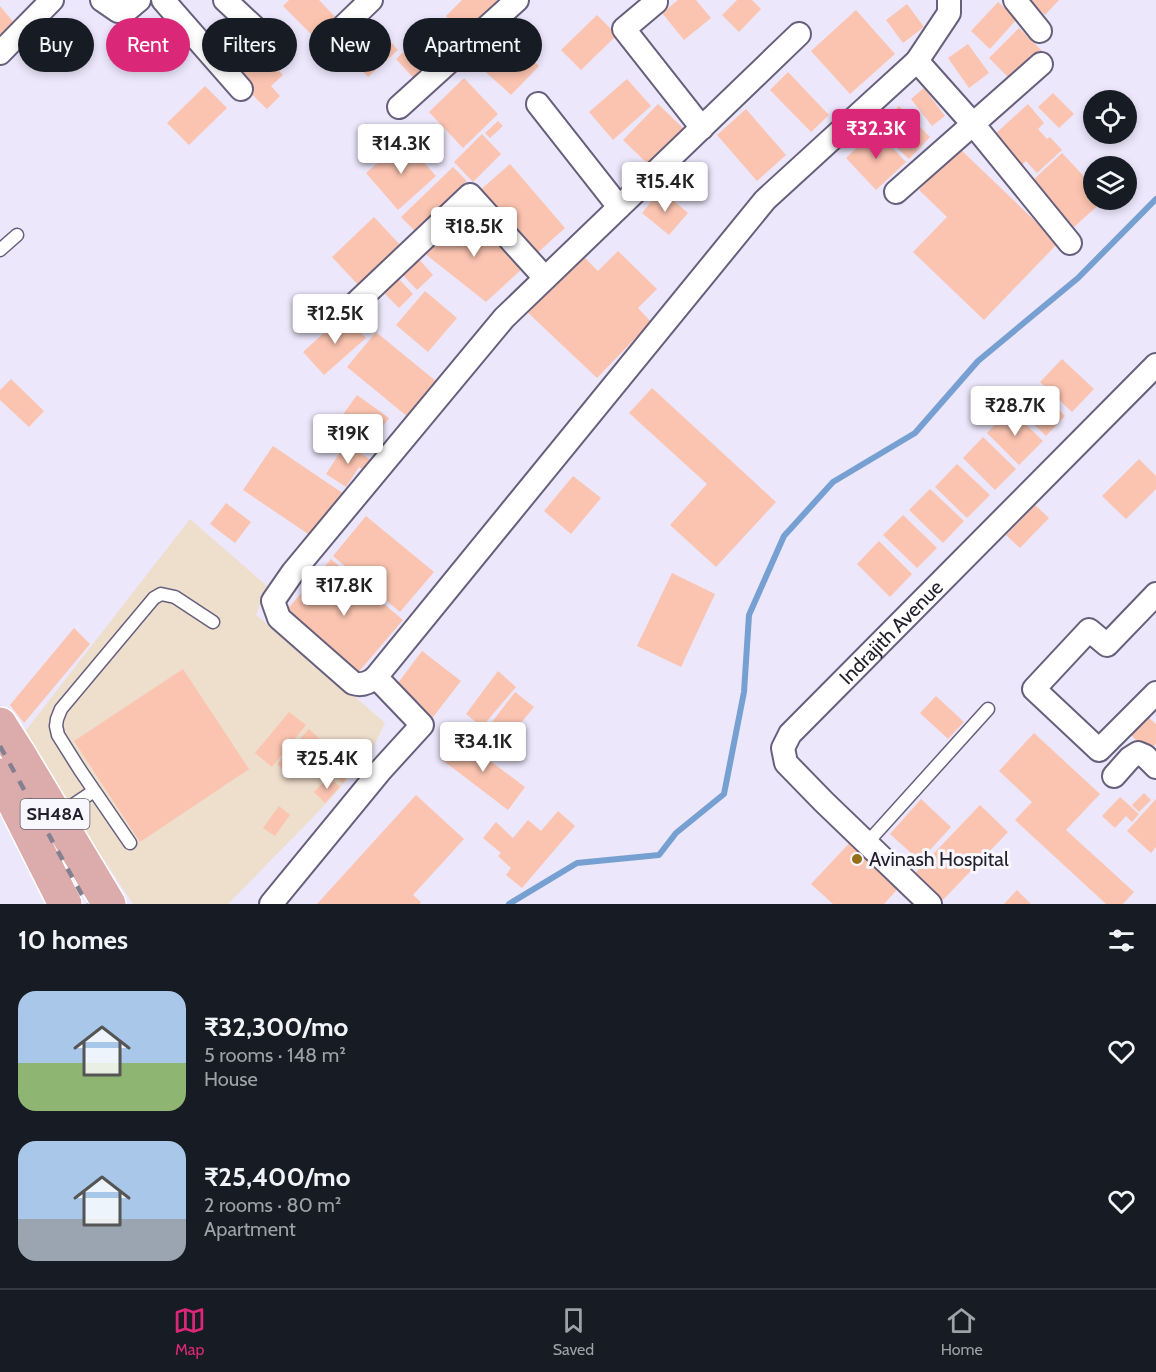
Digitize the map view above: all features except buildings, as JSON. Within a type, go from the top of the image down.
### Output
[{"type":"main road","name":"SH48A","points":[[0,724],[109,904]]},
{"type":"main road","name":"SH48A","points":[[0,775],[62,903]]},
{"type":"street","points":[[0,53],[52,0]]},
{"type":"street","points":[[102,0],[118,11],[127,10],[139,0]]},
{"type":"street","points":[[163,0],[241,89]]},
{"type":"street","points":[[225,0],[244,18]]},
{"type":"street","points":[[352,18],[371,0]]},
{"type":"street","points":[[399,107],[517,0]]},
{"type":"street","points":[[800,34],[504,318],[293,572],[273,601],[279,618],[353,683],[365,684],[376,677],[765,200],[917,61],[949,13],[949,0]]},
{"type":"street","points":[[1015,0],[1040,30]]},
{"type":"street","points":[[656,2],[624,29],[702,128]]},
{"type":"street","points":[[917,61],[973,124],[1070,243]]},
{"type":"street","points":[[896,192],[1041,64]]},
{"type":"street","points":[[538,104],[620,207]]},
{"type":"street","points":[[356,303],[470,195],[545,278]]},
{"type":"street","name":"Indrajith Avenue","points":[[930,904],[786,763],[783,748],[790,734],[1156,365]]},
{"type":"street","points":[[1156,594],[1107,645],[1089,630],[1034,689],[1099,750],[1156,693]]},
{"type":"street","points":[[271,904],[381,770],[422,725],[376,677]]},
{"type":"street","points":[[1114,776],[1130,758],[1138,753],[1145,756],[1156,767]]},
{"type":"lane","points":[[0,250],[17,235]]},
{"type":"lane","points":[[130,843],[58,735],[57,719],[61,709],[154,598],[161,594],[175,597],[213,622]]},
{"type":"lane","points":[[867,843],[988,709]]},
{"type":"lane","points":[[57,816],[94,791]]},
{"type":"shaded area","points":[[190,519],[267,586],[256,615],[385,723],[370,754],[321,809],[228,904],[133,904],[23,734]]},
{"type":"waterway","points":[[509,904],[577,863],[659,855],[676,833],[724,794],[744,692],[749,615],[784,536],[833,482],[915,433],[978,361],[1078,278],[1156,199]]},
{"type":"railway","points":[[0,746],[87,904]]},
{"type":"place","name":"Avinash Hospital","points":[[857,859]]}]
